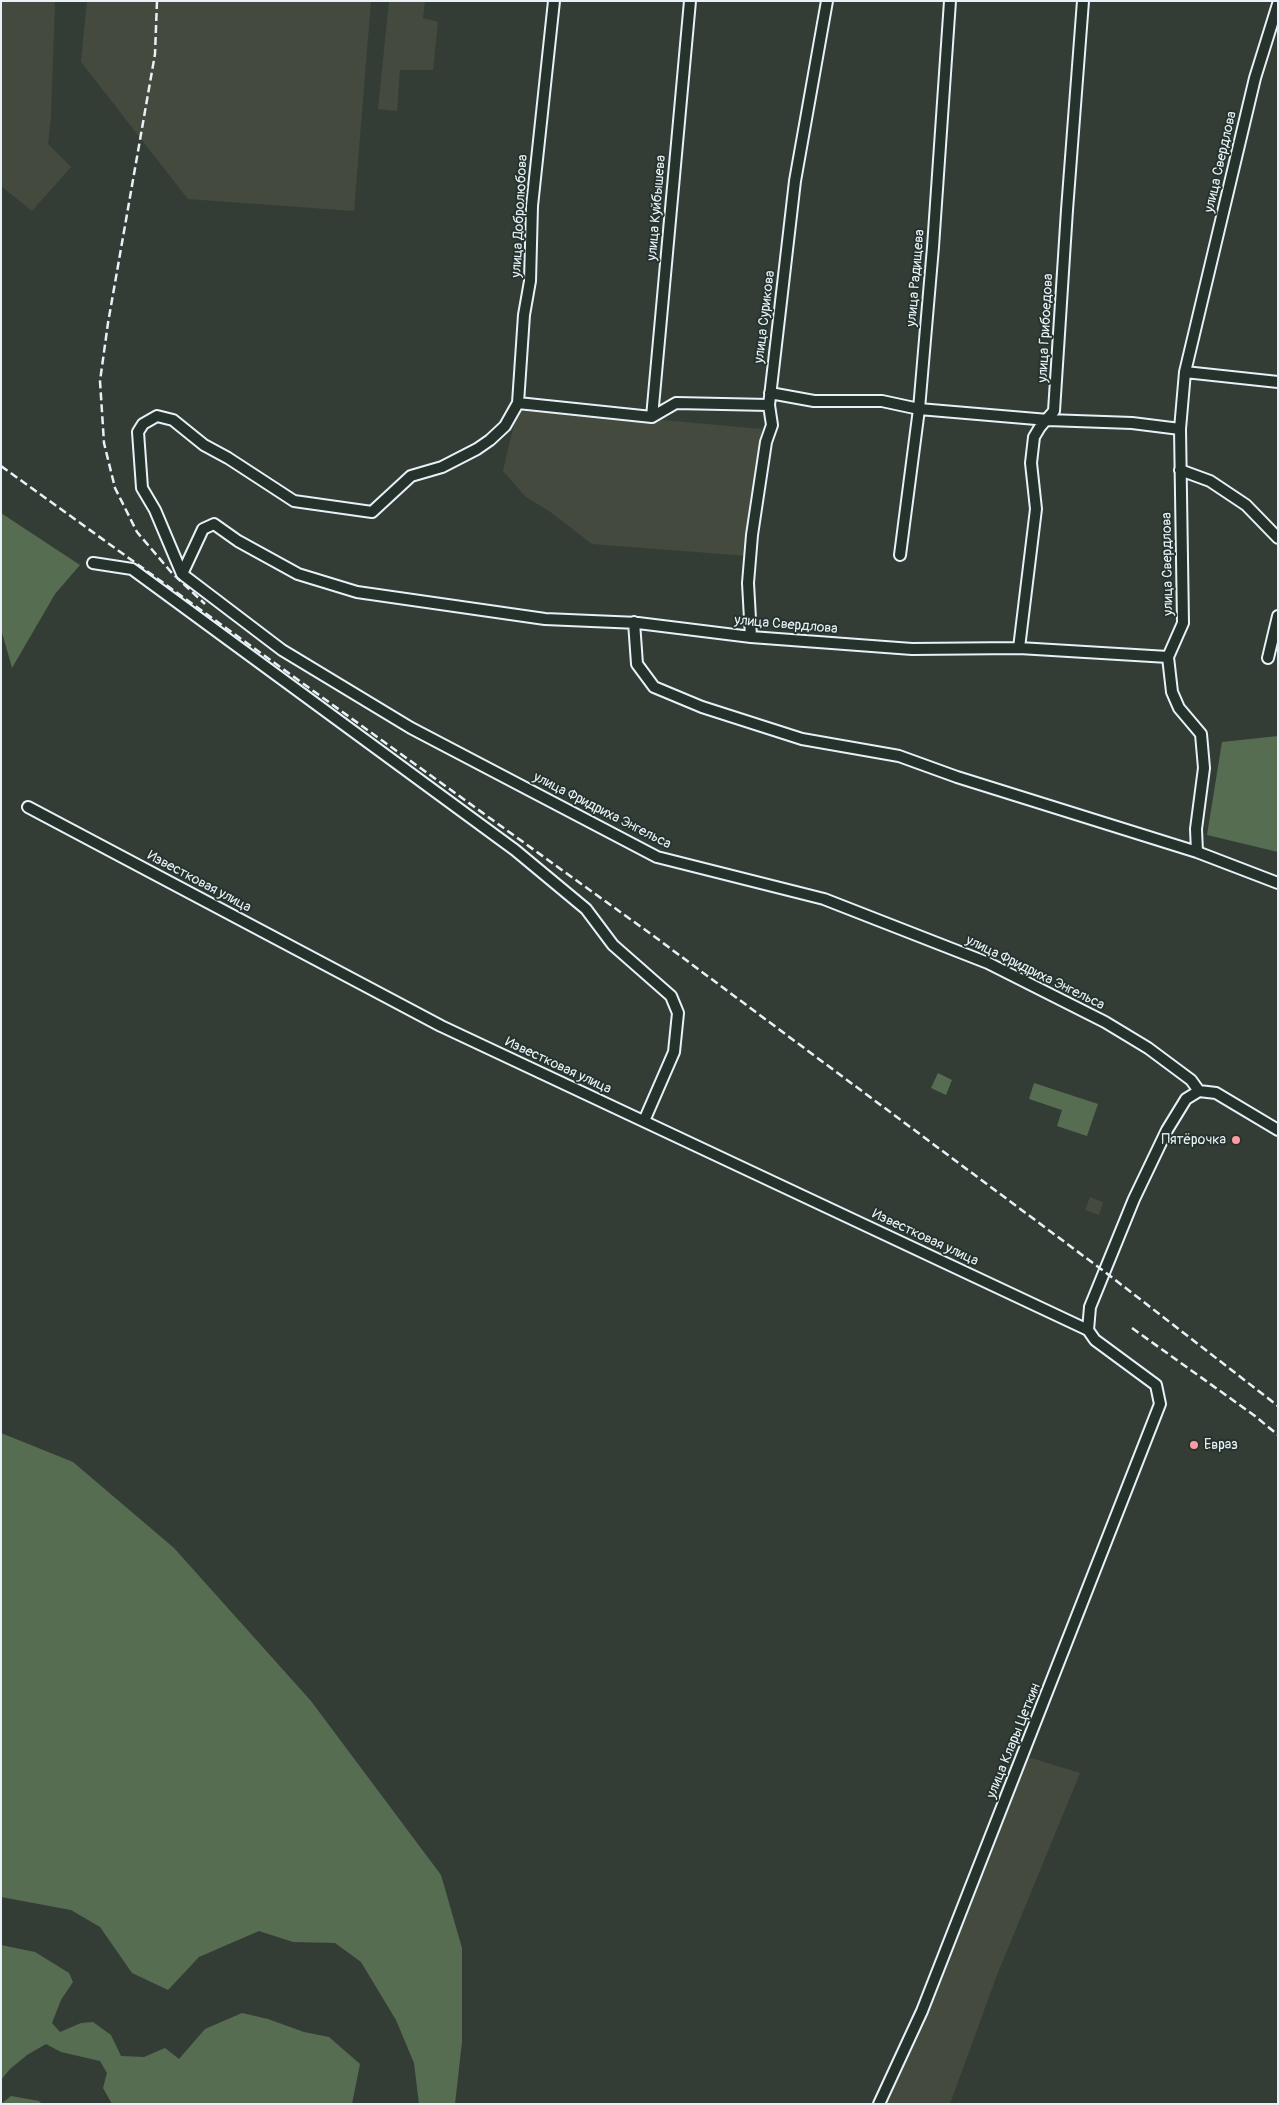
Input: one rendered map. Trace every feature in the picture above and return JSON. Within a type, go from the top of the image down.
[{"type":"street","name":"улица Добролюбова","points":[[518,403],[524,315],[530,281],[532,206],[554,1]]},
{"type":"street","name":"улица Куйбышева","points":[[652,416],[690,1]]},
{"type":"street","name":"улица Сурикова","points":[[751,637],[748,583],[749,557],[766,442],[772,425],[769,405],[770,392],[795,181],[828,1]]},
{"type":"street","name":"улица Радищева","points":[[900,555],[919,409],[933,247],[950,1]]},
{"type":"street","name":"улица Грибоедова","points":[[1019,648],[1036,509],[1031,463],[1034,437],[1054,411],[1066,210],[1074,143],[1084,1]]},
{"type":"street","name":"улица Свердлова","points":[[182,574],[203,528],[214,524],[238,541],[298,574],[358,592],[545,619],[634,622],[751,637],[912,649],[1019,648],[1168,656],[1183,623],[1180,429],[1185,372],[1255,78],[1278,4]]},
{"type":"street","points":[[1185,372],[1278,382]]},
{"type":"street","points":[[770,392],[814,401],[882,402],[919,409],[1180,429]]},
{"type":"street","points":[[182,574],[155,510],[142,488],[138,432],[143,424],[157,416],[173,420],[204,445],[228,458],[294,501],[372,512],[411,476],[442,467],[490,440],[505,426],[518,403],[652,416],[676,403],[769,405]]},
{"type":"street","points":[[1180,470],[1210,481],[1246,505],[1278,538]]},
{"type":"street","points":[[93,563],[132,569],[514,850],[586,909],[613,945],[671,996],[678,1013],[674,1052],[644,1122]]},
{"type":"street","name":"улица Фридриха Энгельса","points":[[182,574],[282,650],[411,728],[657,857],[824,899],[988,963],[1105,1022],[1148,1048],[1191,1080],[1199,1091]]},
{"type":"street","points":[[1268,658],[1278,616]]},
{"type":"street","points":[[634,622],[637,664],[654,687],[702,707],[802,739],[899,756],[956,777],[1197,852],[1278,883]]},
{"type":"street","points":[[1168,656],[1172,692],[1178,708],[1201,734],[1204,768],[1196,828],[1197,852]]},
{"type":"street","name":"Известковая улица","points":[[28,807],[440,1026],[1088,1330]]},
{"type":"street","points":[[1088,1330],[1090,1307],[1134,1199],[1167,1130],[1186,1099],[1199,1091],[1216,1093],[1278,1130]]},
{"type":"street","name":"улица Клары Цеткин","points":[[879,2104],[922,2011],[1160,1404],[1156,1385],[1095,1340],[1088,1330]]},
{"type":"shaded area","points":[[1,1],[55,1],[51,117],[48,144],[71,167],[32,211],[1,186]]},
{"type":"shaded area","points":[[87,1],[371,1],[354,211],[188,199],[81,62]]},
{"type":"shaded area","points":[[389,1],[425,1],[423,18],[438,22],[433,70],[400,70],[397,111],[378,109]]},
{"type":"shaded area","points":[[518,407],[762,429],[748,556],[592,544],[549,511],[526,497],[503,471]]},
{"type":"shaded area","points":[[1090,1197],[1103,1202],[1099,1215],[1085,1210]]},
{"type":"shaded area","points":[[1028,1757],[1080,1773],[997,1975],[950,2104],[884,2104],[905,2064]]},
{"type":"green space","points":[[1,513],[80,565],[55,594],[12,668],[1,629]]},
{"type":"green space","points":[[1278,736],[1278,852],[1207,835],[1222,742]]},
{"type":"green space","points":[[938,1073],[952,1080],[946,1095],[931,1088]]},
{"type":"green space","points":[[1034,1083],[1098,1104],[1087,1136],[1057,1126],[1062,1110],[1029,1099]]},
{"type":"green space","points":[[1,1433],[73,1462],[174,1548],[311,1701],[441,1875],[462,1948],[462,2042],[455,2104],[419,2104],[414,2063],[396,2020],[361,1962],[335,1943],[293,1942],[259,1931],[199,1957],[168,1990],[132,1973],[100,1927],[71,1910],[1,1897]]},
{"type":"green space","points":[[1,1945],[35,1952],[69,1973],[73,1982],[61,2000],[52,2023],[60,2032],[81,2023],[93,2022],[111,2035],[121,2056],[144,2057],[165,2048],[179,2059],[205,2029],[242,2013],[268,2019],[304,2032],[329,2037],[360,2064],[352,2104],[112,2104],[103,2088],[107,2073],[100,2061],[61,2052],[46,2044],[27,2055],[10,2069],[1,2080]]},
{"type":"green space","points":[[11,2096],[39,2101],[42,2104],[1,2104]]},
{"type":"railway","points":[[157,1],[155,54],[108,323],[100,381],[104,443],[115,488],[137,532],[171,572],[205,604]]},
{"type":"railway","points":[[1,466],[655,937],[1105,1272],[1278,1406]]},
{"type":"railway","points":[[1132,1328],[1255,1416],[1278,1435]]},
{"type":"place","name":"Пятёрочка","points":[[1236,1140]]},
{"type":"place","name":"Евраз","points":[[1194,1445]]}]
